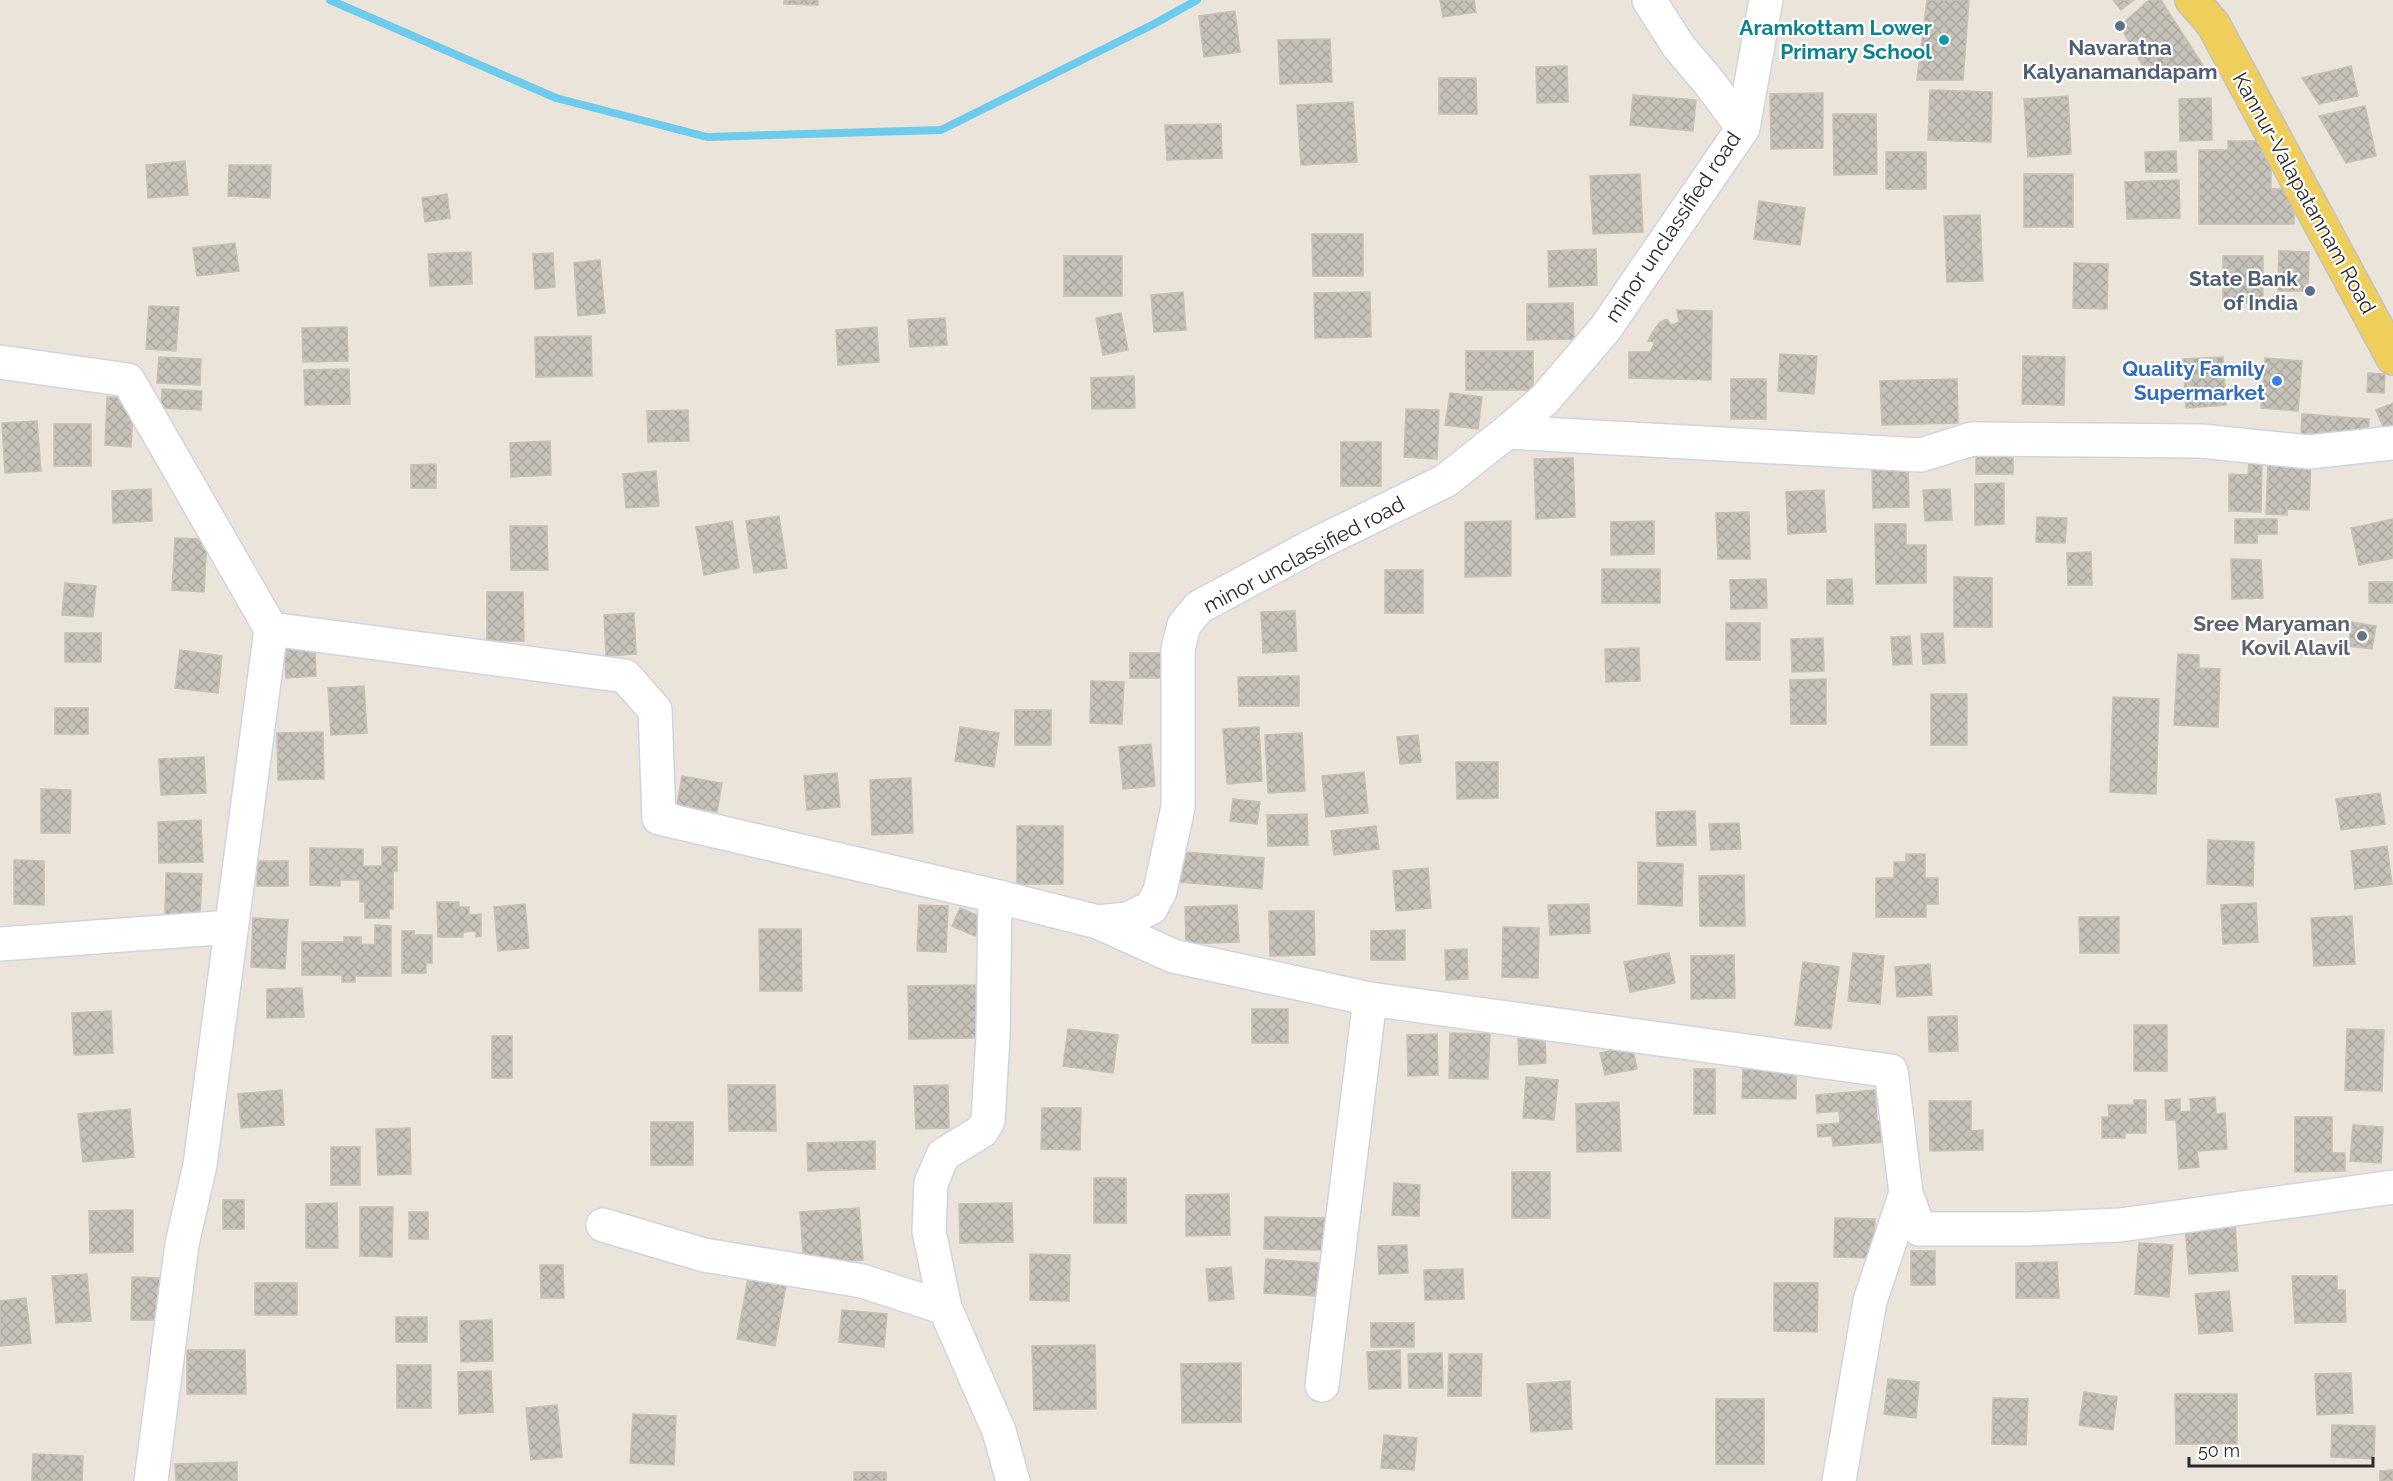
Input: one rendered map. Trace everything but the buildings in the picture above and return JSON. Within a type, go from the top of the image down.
[{"type":"main road","name":"Kannur-Valapatannam Road","points":[[2192,0],[2213,24],[2393,358]]},
{"type":"street","name":"minor unclassified road","points":[[271,629],[625,676],[655,711],[659,818],[1098,922],[1127,919],[1151,908],[1160,891],[1178,807],[1178,649],[1184,625],[1199,607],[1314,545],[1445,481],[1545,399],[1605,329],[1743,128],[1679,46],[1649,0]]},
{"type":"street","points":[[1743,128],[1766,0]]},
{"type":"street","points":[[0,362],[128,380],[271,629],[200,1165],[182,1244],[151,1481]]},
{"type":"street","points":[[1507,432],[1921,455],[1972,439],[2200,441],[2309,452],[2393,443]]},
{"type":"street","points":[[995,896],[993,1036],[988,1121],[982,1131],[943,1155],[931,1183],[929,1231],[945,1308],[999,1431],[1013,1481]]},
{"type":"street","points":[[1098,922],[1173,956],[1370,999],[1891,1071],[1906,1193],[1919,1230],[2027,1230],[2120,1225],[2393,1187]]},
{"type":"street","points":[[0,944],[231,927]]},
{"type":"street","points":[[1322,1385],[1370,999]]},
{"type":"street","points":[[1839,1481],[1870,1301],[1906,1193]]},
{"type":"street","points":[[603,1225],[704,1255],[862,1281],[945,1308]]},
{"type":"waterway","points":[[330,0],[556,98],[707,137],[941,130],[1154,24],[1197,0]]},
{"type":"place","name":"Navaratna Kalyanamandapam","points":[[2120,26]]},
{"type":"place","name":"Aramkottam Lower Primary School","points":[[1944,40]]},
{"type":"place","name":"State Bank of India","points":[[2310,291]]},
{"type":"place","name":"Quality Family Supermarket","points":[[2277,381]]},
{"type":"place","name":"Sree Maryaman Kovil Alavil","points":[[2362,636]]}]
